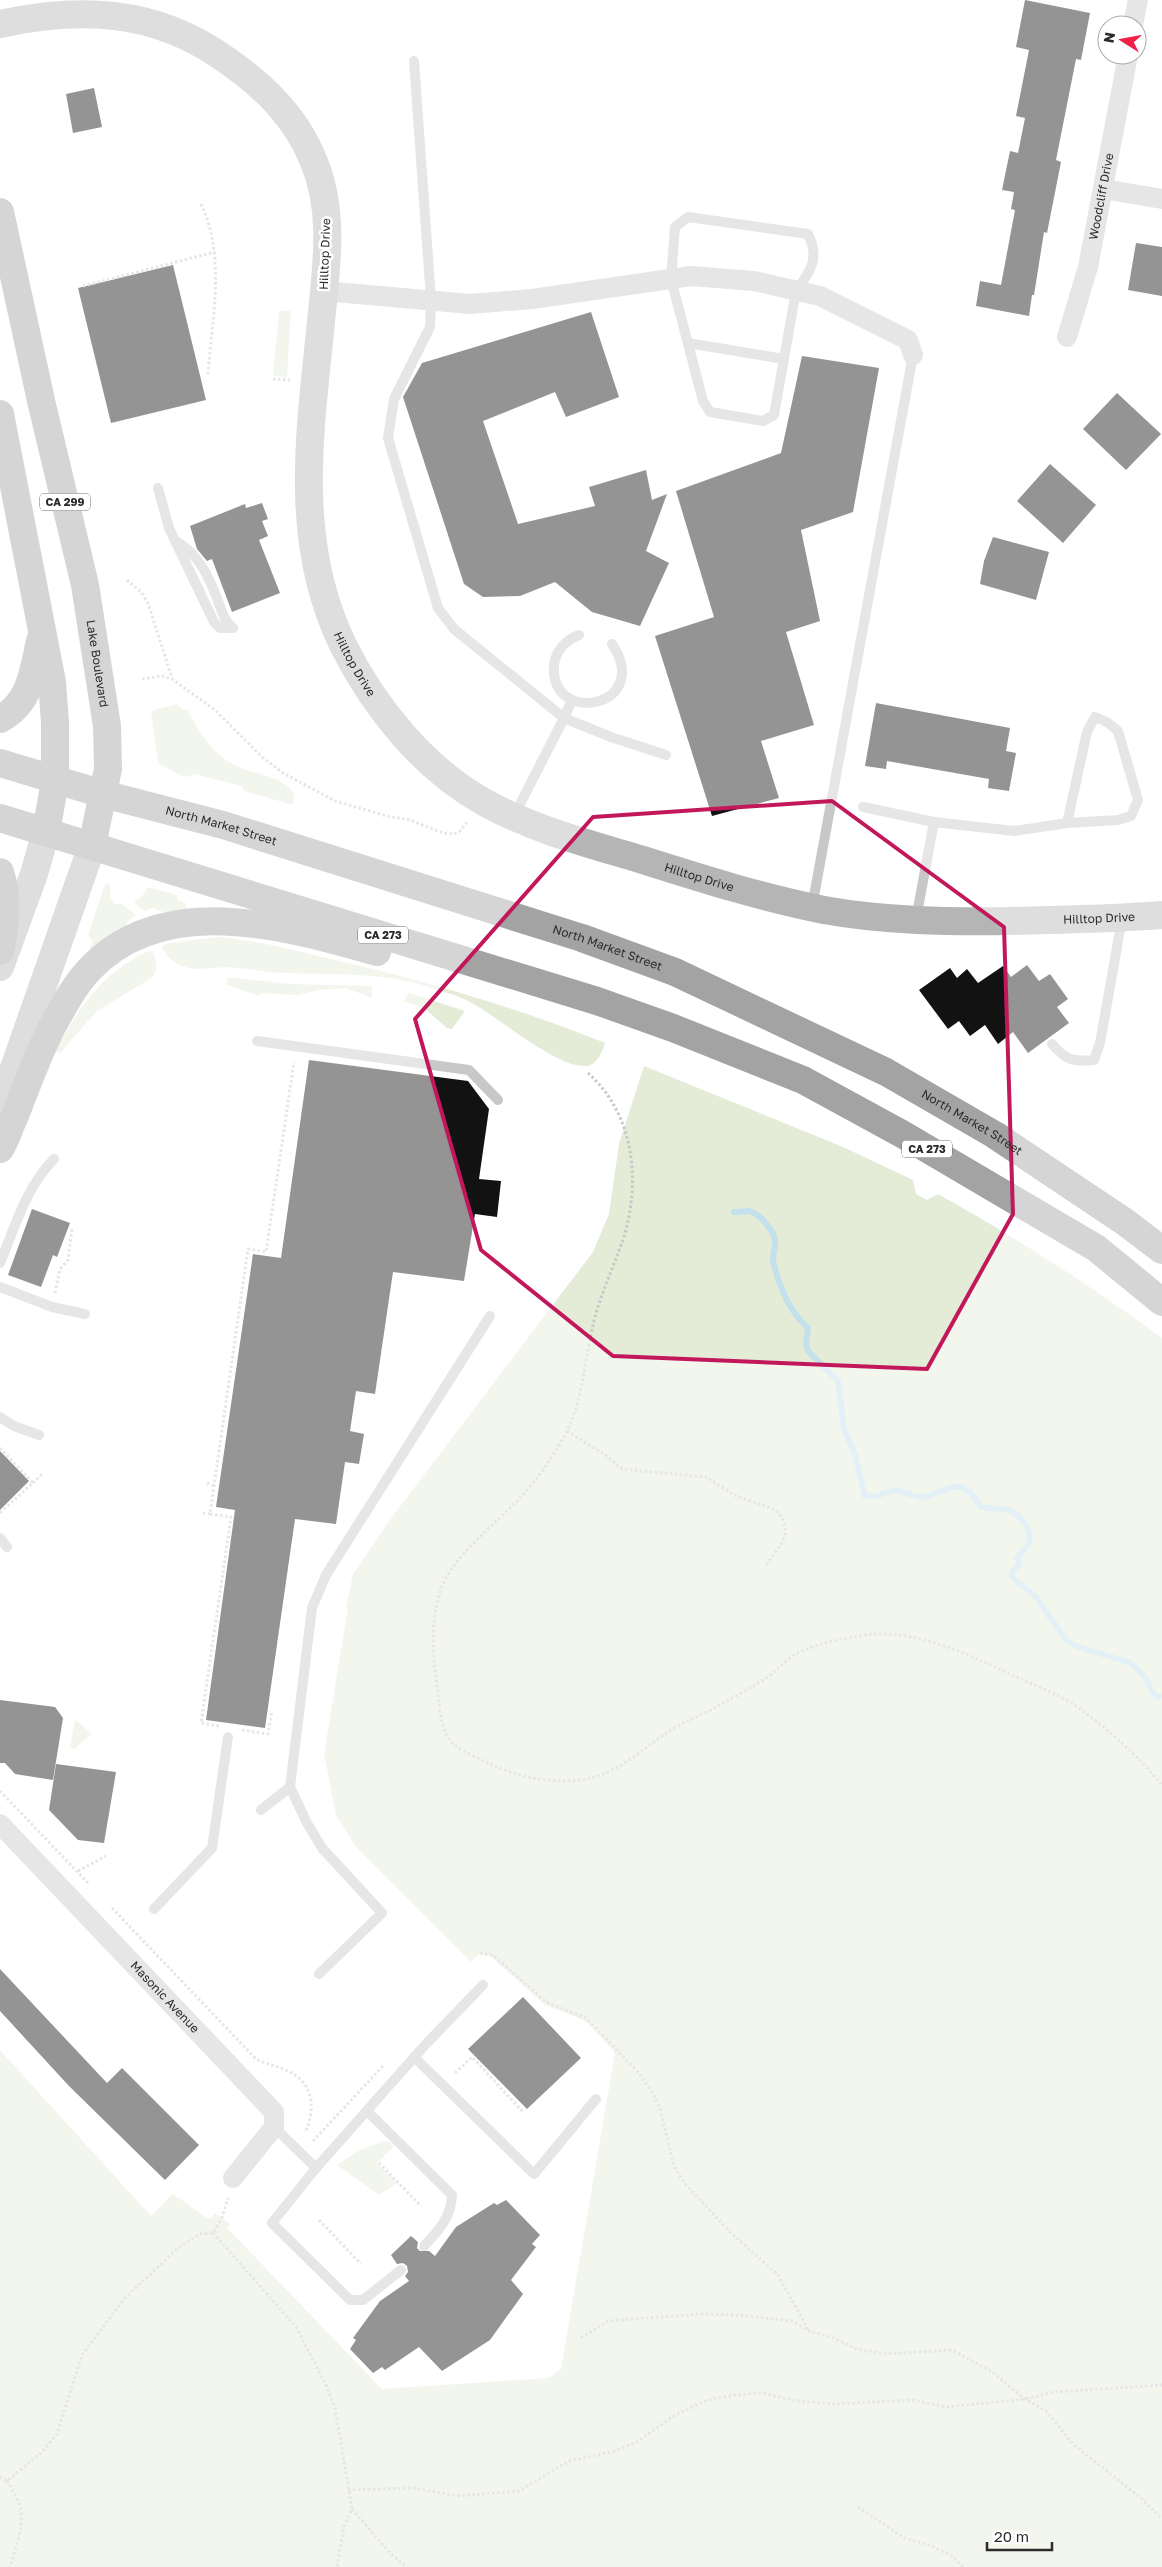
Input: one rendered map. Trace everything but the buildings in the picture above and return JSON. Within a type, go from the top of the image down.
[{"type":"main road","name":"Hilltop Drive","points":[[0,24],[82,14],[134,18],[193,38],[258,82],[291,120],[314,161],[323,190],[328,222],[308,483],[311,537],[329,610],[342,643],[375,699],[402,732],[438,770],[483,801],[558,834],[765,897],[812,907],[887,918],[916,920],[986,921],[1122,918],[1162,915]]},
{"type":"main road","name":"Lake Boulevard","points":[[0,212],[42,405],[85,584],[109,746],[104,794],[92,846],[0,1108]]},
{"type":"main road","points":[[0,414],[52,682],[56,723],[55,781],[46,832],[34,874],[0,967]]},
{"type":"main road","points":[[0,719],[9,715],[24,699],[31,682],[42,632]]},
{"type":"main road","name":"North Market Street","points":[[0,763],[55,781],[223,824],[582,938],[675,972],[886,1072],[1003,1140],[1125,1222],[1162,1250]]},
{"type":"main road","name":"CA 273","points":[[0,818],[597,1001],[673,1028],[803,1080],[902,1134],[1096,1248],[1162,1302]]},
{"type":"main road","points":[[0,872],[5,902],[3,939],[0,951]]},
{"type":"main road","points":[[0,1150],[51,1028],[70,995],[90,970],[117,947],[150,932],[186,922],[232,921],[340,943],[522,994],[613,1025],[673,1028]]},
{"type":"street","points":[[1135,15],[1138,0]]},
{"type":"street","name":"Woodcliff Drive","points":[[1067,337],[1088,267],[1126,65]]},
{"type":"street","points":[[1103,189],[1162,199]]},
{"type":"street","points":[[324,292],[430,299],[470,304],[532,299],[691,276],[754,281],[820,296],[908,340],[912,355]]},
{"type":"street","name":"Masonic Avenue","points":[[0,1824],[171,2006],[257,2092],[274,2112],[274,2127]]},
{"type":"street","points":[[233,2178],[274,2127]]},
{"type":"lane","points":[[414,61],[430,299],[430,327],[394,400],[388,438],[438,608],[454,629],[564,718],[611,737],[666,755]]},
{"type":"lane","points":[[688,217],[808,234],[815,248],[808,274],[796,291],[774,415],[763,421],[710,412],[703,401],[671,280],[675,227],[688,217]]},
{"type":"lane","points":[[688,343],[784,360]]},
{"type":"lane","points":[[812,907],[912,355]]},
{"type":"lane","points":[[158,488],[167,522],[175,540],[214,622],[220,628],[233,628],[226,622],[208,575],[189,549],[175,540]]},
{"type":"lane","points":[[580,635],[564,644],[554,663],[554,674],[557,685],[572,700],[584,704],[596,703],[607,699],[622,680],[623,668],[620,656],[612,644]]},
{"type":"lane","points":[[514,816],[572,700]]},
{"type":"lane","points":[[863,807],[934,822],[1014,831],[1132,816],[1138,800],[1118,731],[1107,722],[1095,717],[1087,732],[1066,823]]},
{"type":"lane","points":[[916,920],[934,822]]},
{"type":"lane","points":[[1052,1044],[1062,1056],[1075,1062],[1094,1060],[1100,1043],[1122,918]]},
{"type":"lane","points":[[257,1041],[469,1070],[498,1100]]},
{"type":"lane","points":[[0,1263],[32,1187],[39,1174],[54,1159]]},
{"type":"lane","points":[[0,1287],[52,1307],[85,1314]]},
{"type":"lane","points":[[319,1974],[382,1914],[322,1848],[307,1824],[290,1788],[312,1608],[326,1575],[490,1316]]},
{"type":"lane","points":[[0,1418],[14,1426],[39,1435]]},
{"type":"lane","points":[[0,1538],[7,1547]]},
{"type":"lane","points":[[154,1909],[212,1848],[228,1737]]},
{"type":"lane","points":[[261,1810],[290,1788]]},
{"type":"lane","points":[[401,2270],[363,2300],[350,2300],[272,2223],[316,2168],[414,2057],[483,1985]]},
{"type":"lane","points":[[414,2057],[534,2174],[596,2099]]},
{"type":"lane","points":[[367,2111],[452,2195],[452,2206],[444,2225],[424,2246]]},
{"type":"lane","points":[[274,2127],[316,2168]]},
{"type":"path","points":[[201,204],[210,225],[215,252],[215,286],[208,374]]},
{"type":"path","points":[[83,286],[215,252]]},
{"type":"path","points":[[273,379],[290,380]]},
{"type":"path","points":[[127,580],[141,592],[148,603],[172,679]]},
{"type":"path","points":[[142,678],[162,676],[172,679],[215,710],[241,738],[283,773],[335,801],[387,816],[410,820],[449,834],[460,832],[468,820]]},
{"type":"path","points":[[210,1514],[248,1249],[266,1252],[294,1062]]},
{"type":"path","points":[[588,1072],[611,1096],[621,1118],[632,1155],[632,1189],[624,1236],[596,1313],[579,1400],[567,1431],[539,1476],[516,1502],[473,1544],[448,1575],[443,1588],[434,1617],[433,1669],[447,1738],[462,1750],[501,1769],[546,1781],[563,1781],[600,1775],[622,1764],[676,1727],[709,1711],[768,1677],[797,1653],[855,1636],[889,1635],[919,1640],[962,1652],[1075,1705],[1107,1731],[1162,1785]]},
{"type":"path","points":[[54,1301],[60,1269],[68,1260],[72,1229]]},
{"type":"path","points":[[567,1431],[604,1454],[617,1466],[629,1471],[706,1477],[734,1494],[776,1510],[783,1519],[786,1532],[782,1543],[766,1565]]},
{"type":"path","points":[[0,1448],[32,1483]]},
{"type":"path","points":[[0,1511],[42,1474]]},
{"type":"path","points":[[207,1484],[214,1486]]},
{"type":"path","points":[[203,1513],[231,1517],[201,1724],[220,1726]]},
{"type":"path","points":[[239,1729],[268,1734],[272,1711]]},
{"type":"path","points":[[0,1791],[78,1871],[92,1888]]},
{"type":"path","points":[[78,1871],[106,1856]]},
{"type":"path","points":[[106,1902],[256,2059],[288,2071],[305,2084],[311,2096],[312,2109],[305,2133]]},
{"type":"path","points":[[480,1953],[493,1955],[543,2000],[586,2018],[637,2071],[651,2090],[660,2108],[674,2167],[682,2179],[730,2232],[778,2275],[809,2331]]},
{"type":"path","points":[[455,2073],[472,2057],[524,2112]]},
{"type":"path","points":[[313,2141],[387,2061]]},
{"type":"path","points":[[379,2163],[421,2206]]},
{"type":"path","points":[[213,2233],[222,2218],[233,2178]]},
{"type":"path","points":[[319,2220],[361,2264]]},
{"type":"path","points":[[7,2481],[42,2452],[57,2434],[82,2355],[124,2299],[177,2249],[200,2234],[213,2233]]},
{"type":"path","points":[[213,2233],[296,2327],[326,2385],[335,2408],[352,2509],[392,2555],[407,2567]]},
{"type":"path","points":[[581,2338],[608,2321],[700,2314],[778,2317],[792,2321],[809,2331],[831,2337],[857,2349],[886,2354],[952,2350],[991,2371],[1025,2399],[1046,2411],[1073,2444],[1142,2499],[1162,2519]]},
{"type":"path","points":[[348,2490],[414,2488],[458,2496],[519,2491],[569,2461],[615,2451],[637,2442],[675,2415],[707,2400],[735,2395],[763,2393],[796,2401],[834,2404],[912,2400],[947,2407],[1025,2399],[1054,2392],[1162,2385]]},
{"type":"path","points":[[0,2476],[7,2481],[20,2504],[21,2513],[19,2531],[10,2567]]},
{"type":"path","points":[[858,2507],[904,2538],[929,2544],[952,2556],[963,2567]]},
{"type":"path","points":[[338,2567],[344,2526],[352,2509]]},
{"type":"highlighted area","points":[[832,801],[1004,927],[1013,1214],[927,1369],[613,1356],[481,1250],[415,1019],[593,817]]},
{"type":"green space","points":[[279,311],[291,311],[287,377],[273,376]]},
{"type":"green space","points":[[177,704],[184,710],[187,709],[208,743],[229,762],[245,770],[268,776],[289,787],[294,793],[293,805],[244,791],[242,786],[194,774],[187,777],[180,775],[158,763],[151,711]]},
{"type":"green space","points":[[110,883],[110,896],[114,904],[122,904],[136,915],[127,922],[127,927],[92,949],[90,948],[93,941],[88,935],[105,884]]},
{"type":"green space","points":[[148,887],[177,895],[178,901],[186,903],[186,909],[164,912],[153,908],[144,911],[134,902],[143,895]]},
{"type":"green space","points":[[217,937],[280,947],[410,979],[509,1008],[605,1043],[600,1055],[592,1064],[584,1066],[572,1064],[543,1050],[472,1003],[419,984],[370,976],[280,973],[227,967],[190,968],[175,962],[162,948],[165,944]]},
{"type":"green space","points":[[149,951],[153,953],[156,962],[156,971],[153,977],[97,1011],[60,1053],[56,1052],[76,1016],[93,993],[113,973]]},
{"type":"green space","points":[[228,977],[289,984],[372,986],[372,998],[346,988],[319,990],[297,995],[259,993],[261,997],[226,984]]},
{"type":"green space","points":[[409,993],[465,1011],[452,1029],[447,1028],[424,1008],[404,1001]]},
{"type":"green space","points":[[644,1066],[843,1147],[913,1180],[916,1194],[927,1200],[938,1194],[967,1210],[1080,1280],[1162,1338],[1162,2567],[0,2567],[0,2050],[151,2216],[172,2194],[207,2218],[210,2219],[215,2213],[230,2224],[227,2228],[382,2389],[549,2378],[561,2369],[615,2053],[590,2025],[583,2020],[545,2005],[490,1956],[478,1955],[471,1962],[356,1847],[336,1815],[324,1754],[348,1608],[346,1608],[353,1574],[392,1517],[593,1252],[609,1214],[619,1144]]},
{"type":"green space","points":[[75,1719],[92,1734],[77,1746],[77,1749],[70,1748]]},
{"type":"green space","points":[[383,2141],[392,2143],[393,2147],[377,2163],[397,2183],[379,2195],[337,2165],[358,2151]]},
{"type":"waterway","points":[[734,1212],[753,1212],[766,1224],[773,1234],[775,1239],[773,1262],[791,1307],[808,1328],[806,1343],[808,1351],[838,1381],[844,1430],[855,1454],[865,1496],[876,1496],[895,1490],[923,1498],[952,1487],[962,1487],[971,1493],[981,1507],[1015,1513],[1026,1526],[1030,1541],[1017,1558],[1020,1564],[1012,1572],[1012,1577],[1036,1597],[1066,1640],[1076,1646],[1131,1663],[1145,1677],[1153,1693],[1158,1697],[1162,1696]]}]
